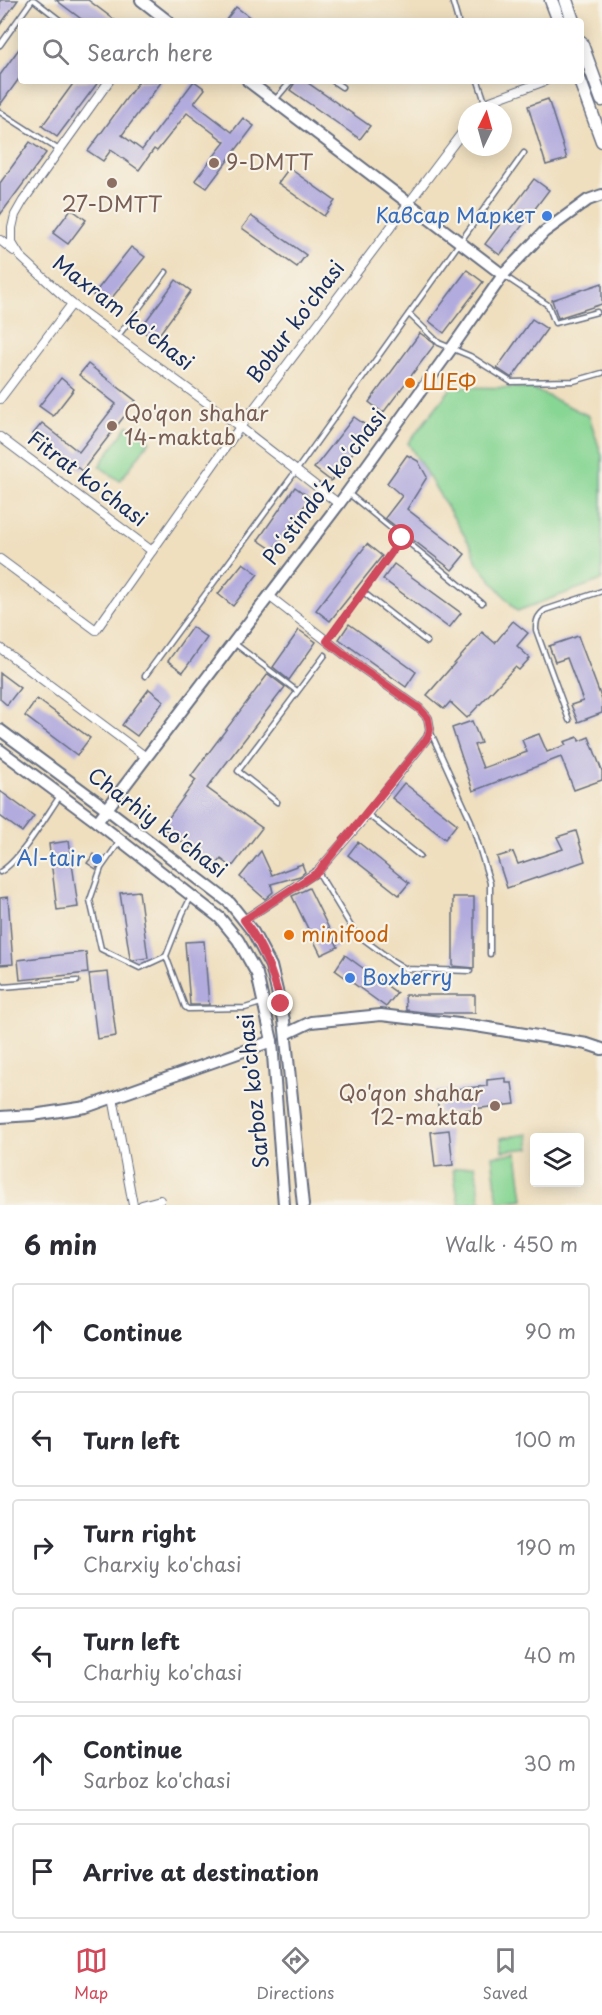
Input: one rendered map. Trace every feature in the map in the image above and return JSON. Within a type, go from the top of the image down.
[{"type":"main road","points":[[141,0],[156,17]]},
{"type":"main road","points":[[551,0],[558,18]]},
{"type":"main road","points":[[566,0],[572,18]]},
{"type":"main road","points":[[584,50],[602,100]]},
{"type":"main road","points":[[252,84],[503,275]]},
{"type":"main road","points":[[581,84],[602,141]]},
{"type":"main road","name":"Poʻstindoʻz koʻchasi","points":[[97,822],[339,504],[503,275],[544,232],[588,200],[602,195]]},
{"type":"main road","name":"Charhiy ko'chasi","points":[[0,730],[107,808],[230,903],[253,932],[271,966]]},
{"type":"main road","name":"Charhiy ko'chasi","points":[[0,750],[220,918],[238,940],[256,974]]},
{"type":"main road","name":"Sarboz ko'chasi","points":[[271,966],[286,1034],[303,1205]]},
{"type":"main road","name":"Sarboz ko'chasi","points":[[256,974],[272,1041],[284,1205]]},
{"type":"main road","points":[[286,1034],[311,1022],[381,1015],[476,1026],[587,1044],[602,1049]]},
{"type":"main road","points":[[0,1117],[33,1115],[86,1107],[272,1041]]},
{"type":"street","name":"Maxram ko'chasi","points":[[108,84],[23,201],[15,215],[12,243],[20,256],[72,304],[240,427],[339,504]]},
{"type":"street","points":[[488,102],[537,84]]},
{"type":"street","name":"Bobur ko'chasi","points":[[0,559],[96,630],[240,427],[458,138]]},
{"type":"street","points":[[0,240],[20,256]]},
{"type":"street","points":[[0,399],[72,304]]},
{"type":"street","name":"Fitrat ko'chasi","points":[[0,437],[153,551]]},
{"type":"street","points":[[244,920],[318,872],[428,737],[430,729],[428,718],[419,708],[362,668],[269,596]]},
{"type":"street","points":[[0,648],[146,758]]},
{"type":"street","points":[[113,1097],[133,1205]]},
{"type":"street","points":[[142,1205],[160,1200]]},
{"type":"lane","points":[[18,18],[33,0],[57,18]]},
{"type":"lane","points":[[452,0],[457,18]]},
{"type":"lane","points":[[0,45],[2,38],[18,18]]},
{"type":"lane","points":[[274,101],[288,84]]},
{"type":"lane","points":[[338,84],[342,87]]},
{"type":"lane","points":[[479,84],[485,102]]},
{"type":"lane","points":[[0,112],[59,150]]},
{"type":"lane","points":[[145,676],[296,471],[524,153]]},
{"type":"lane","points":[[117,337],[166,272]]},
{"type":"lane","points":[[503,275],[548,305],[555,322],[597,312]]},
{"type":"lane","points":[[409,314],[439,343],[470,356],[510,381],[574,381],[602,373]]},
{"type":"lane","points":[[347,492],[482,603]]},
{"type":"lane","points":[[327,641],[402,538]]},
{"type":"lane","points":[[569,720],[536,630],[536,621],[545,610],[602,591]]},
{"type":"lane","points":[[363,592],[427,642]]},
{"type":"lane","points":[[233,643],[297,691]]},
{"type":"lane","points":[[277,802],[238,771],[325,655]]},
{"type":"lane","points":[[430,729],[471,821],[490,883],[490,954]]},
{"type":"lane","points":[[0,873],[17,858],[61,795]]},
{"type":"lane","points":[[366,814],[420,856]]},
{"type":"lane","points":[[121,841],[101,868],[90,900],[101,949],[140,968],[166,957]]},
{"type":"lane","points":[[318,872],[355,933],[393,961],[406,969],[470,971]]},
{"type":"lane","points":[[192,896],[166,957],[185,1007],[188,1009],[245,1008],[264,1002]]},
{"type":"lane","points":[[0,984],[3,987],[77,981]]},
{"type":"green space","points":[[452,387],[531,388],[589,416],[602,456],[602,580],[517,611],[477,563],[472,548],[408,443]]},
{"type":"green space","points":[[128,425],[150,441],[120,481],[99,466]]},
{"type":"green space","points":[[528,1134],[530,1148],[503,1151],[501,1138]]},
{"type":"green space","points":[[517,1153],[523,1199],[498,1203],[492,1156]]},
{"type":"green space","points":[[475,1165],[481,1203],[459,1205],[453,1169]]},
{"type":"building","points":[[0,0],[18,0],[0,25]]},
{"type":"building","points":[[56,0],[88,0],[112,18],[80,18]]},
{"type":"building","points":[[236,7],[251,18],[227,18]]},
{"type":"building","points":[[18,50],[18,80],[0,105],[0,75]]},
{"type":"building","points":[[73,84],[97,84],[57,137],[42,126]]},
{"type":"building","points":[[137,84],[160,84],[122,135],[142,150],[192,84],[198,84],[205,89],[194,103],[232,132],[243,118],[254,126],[207,188],[195,180],[225,142],[187,113],[157,151],[154,149],[139,170],[111,150],[103,161],[88,151]]},
{"type":"building","points":[[294,84],[309,84],[370,126],[360,139],[290,90]]},
{"type":"building","points":[[548,99],[567,159],[546,165],[528,106]]},
{"type":"building","points":[[30,142],[46,153],[0,215],[0,183]]},
{"type":"building","points":[[289,168],[335,201],[324,216],[278,183]]},
{"type":"building","points":[[534,179],[549,190],[500,255],[485,244]]},
{"type":"building","points":[[71,209],[86,220],[68,244],[53,233]]},
{"type":"building","points":[[251,216],[306,255],[297,267],[242,228]]},
{"type":"building","points":[[131,247],[145,257],[106,305],[93,295]]},
{"type":"building","points":[[467,270],[483,282],[444,333],[429,321]]},
{"type":"building","points":[[176,280],[191,291],[155,340],[140,329]]},
{"type":"building","points":[[602,283],[602,304],[558,318],[552,300]]},
{"type":"building","points":[[532,319],[547,329],[512,378],[497,368]]},
{"type":"building","points":[[420,333],[435,344],[383,413],[369,402]]},
{"type":"building","points":[[88,364],[136,401],[82,471],[33,434],[42,423],[79,452],[116,404],[79,375]]},
{"type":"building","points":[[61,378],[74,389],[53,416],[39,406]]},
{"type":"building","points":[[354,417],[371,429],[331,481],[314,468]]},
{"type":"building","points":[[407,455],[418,461],[427,477],[407,509],[465,554],[452,570],[385,518],[402,496],[387,483]]},
{"type":"building","points":[[295,487],[310,498],[273,550],[258,540]]},
{"type":"building","points":[[367,544],[382,556],[330,621],[316,610]]},
{"type":"building","points":[[243,563],[258,574],[233,606],[218,594]]},
{"type":"building","points":[[394,564],[461,613],[449,628],[383,579]]},
{"type":"building","points":[[513,621],[528,633],[517,646],[530,658],[519,670],[515,667],[467,718],[450,702],[444,709],[427,695],[482,632],[495,643]]},
{"type":"building","points":[[349,624],[416,672],[406,687],[339,639]]},
{"type":"building","points":[[192,627],[207,638],[183,672],[168,661]]},
{"type":"building","points":[[299,630],[316,642],[289,680],[273,667]]},
{"type":"building","points":[[578,636],[602,700],[602,713],[578,722],[571,705],[583,701],[567,658],[555,662],[549,646]]},
{"type":"building","points":[[0,673],[20,688],[7,705],[0,699]]},
{"type":"building","points":[[268,674],[285,687],[207,788],[262,828],[232,867],[221,859],[216,866],[162,827],[196,780],[191,776]]},
{"type":"building","points":[[149,689],[164,701],[137,736],[122,725]]},
{"type":"building","points":[[37,699],[90,738],[77,755],[25,716]]},
{"type":"building","points":[[472,721],[481,743],[474,745],[483,768],[527,752],[522,740],[539,734],[547,752],[566,745],[564,742],[578,737],[579,741],[589,737],[602,771],[602,780],[574,790],[561,757],[473,791],[452,728]]},
{"type":"building","points":[[404,783],[457,824],[445,839],[392,798]]},
{"type":"building","points":[[0,791],[34,816],[22,832],[0,816]]},
{"type":"building","points":[[576,831],[585,861],[507,888],[497,857],[513,852],[518,864],[563,849],[557,837]]},
{"type":"building","points":[[69,841],[78,907],[57,910],[49,844]]},
{"type":"building","points":[[358,842],[409,883],[399,895],[348,855]]},
{"type":"building","points":[[261,851],[272,875],[302,864],[305,872],[300,876],[271,884],[273,892],[265,899],[240,877]]},
{"type":"building","points":[[94,854],[102,860],[96,869],[87,863]]},
{"type":"building","points":[[309,888],[338,947],[321,955],[292,896]]},
{"type":"building","points":[[139,891],[148,958],[133,960],[130,958],[120,893]]},
{"type":"building","points":[[8,897],[13,964],[0,965],[0,898]]},
{"type":"building","points":[[453,897],[474,897],[474,968],[453,966]]},
{"type":"building","points":[[204,941],[209,1005],[190,1005],[185,942]]},
{"type":"building","points":[[86,952],[88,973],[20,980],[18,960]]},
{"type":"building","points":[[345,955],[397,993],[386,1007],[335,970]]},
{"type":"building","points":[[108,972],[116,1036],[97,1039],[89,974]]},
{"type":"building","points":[[405,995],[475,995],[475,1013],[431,1013],[406,1010]]},
{"type":"building","points":[[506,1078],[506,1083],[512,1083],[515,1104],[439,1113],[436,1091],[487,1086],[487,1080]]},
{"type":"building","points":[[449,1130],[453,1165],[435,1167],[431,1132]]},
{"type":"place","name":"9-DMTT","points":[[214,163]]},
{"type":"place","name":"27-DMTT","points":[[112,183]]},
{"type":"place","name":"Кавсар Маркет","points":[[547,216]]},
{"type":"place","name":"ШЕФ","points":[[410,383]]},
{"type":"place","name":"Qo'qon shahar 14-maktab","points":[[112,426]]},
{"type":"place","name":"Al-tair","points":[[97,859]]},
{"type":"place","name":"minifood","points":[[289,935]]},
{"type":"place","name":"Boxberry","points":[[350,978]]},
{"type":"place","name":"Qo'qon shahar 12-maktab","points":[[495,1106]]},
{"type":"route","points":[[281,1004],[271,966],[244,920],[318,872],[428,737],[430,729],[428,718],[419,708],[327,641],[402,538]]}]
